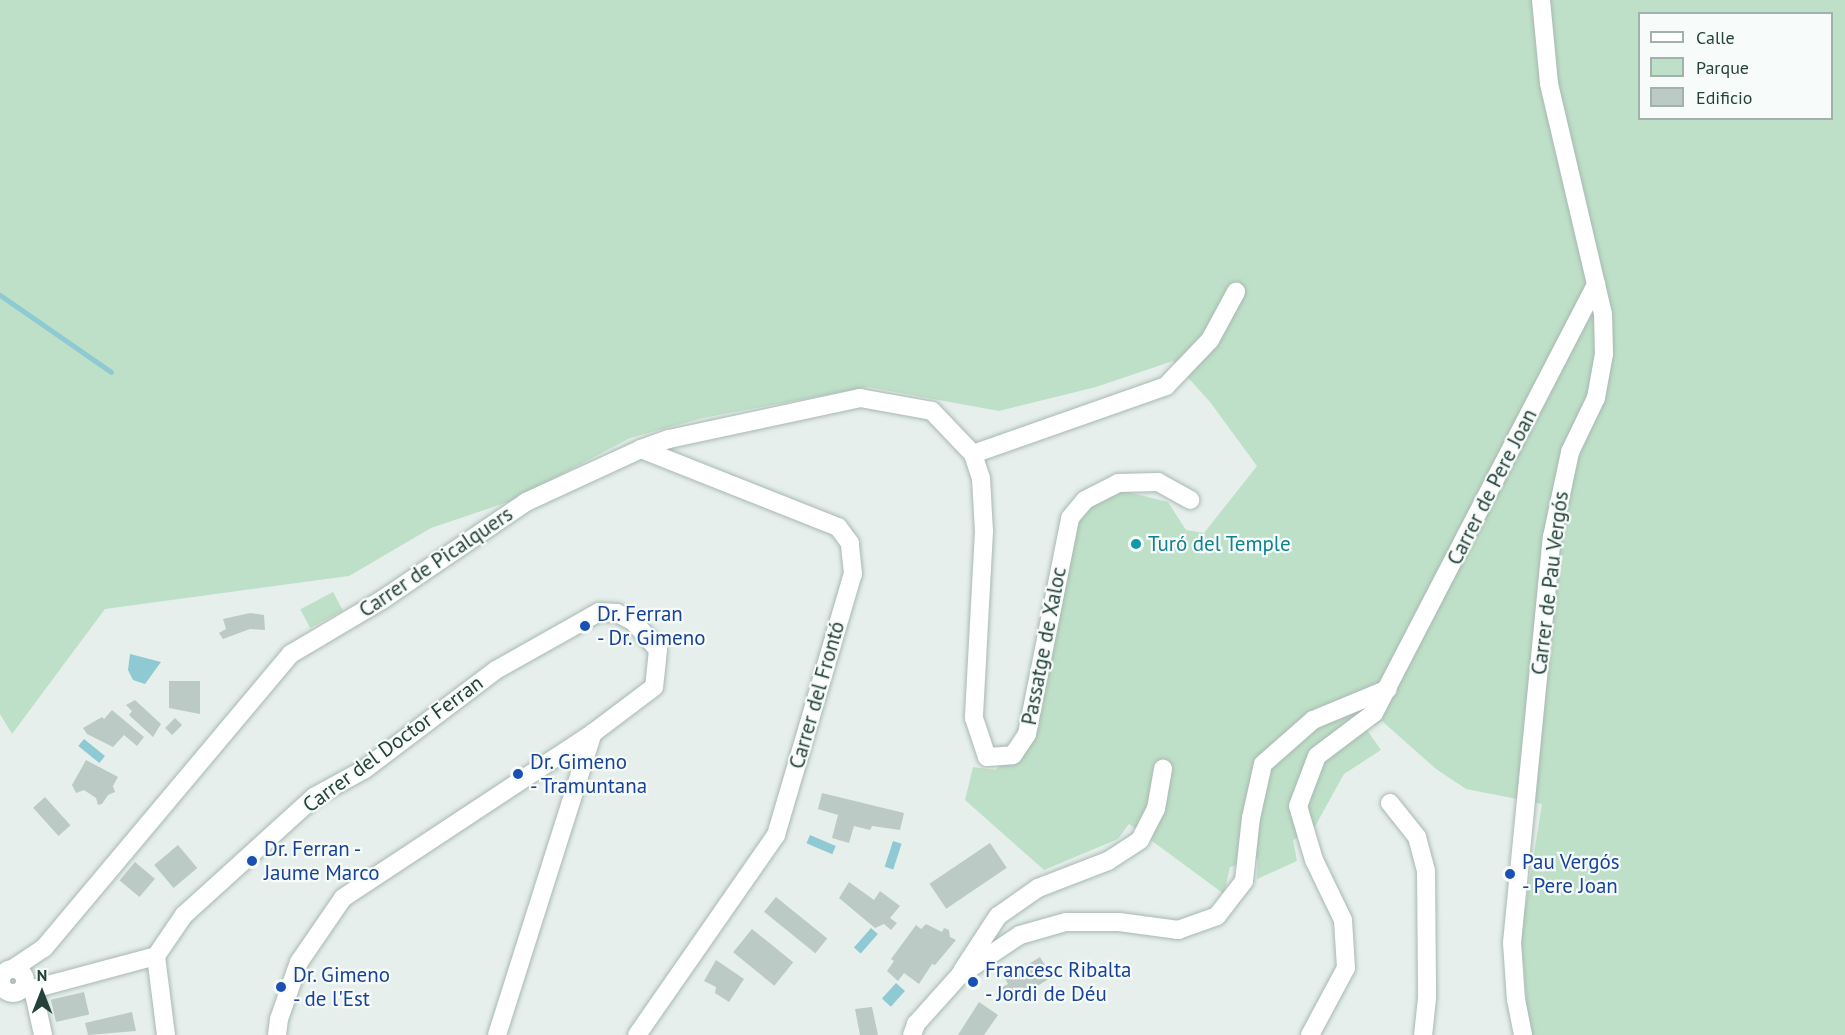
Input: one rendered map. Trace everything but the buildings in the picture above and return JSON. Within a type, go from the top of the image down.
[{"type":"street","name":"Carrer de Pau Vergós","points":[[1523,1035],[1516,1000],[1512,943],[1552,537],[1570,452],[1596,398],[1604,354],[1603,314],[1549,82],[1541,0]]},
{"type":"street","name":"Carrer de Pere Joan","points":[[1310,1035],[1346,968],[1343,920],[1314,860],[1298,806],[1317,756],[1374,713],[1596,284]]},
{"type":"street","points":[[973,454],[1166,386],[1210,340],[1236,292]]},
{"type":"street","name":"Carrer de Picalquers","points":[[4,978],[44,948],[291,654],[382,600],[526,502],[641,449],[669,439],[860,398],[932,411],[973,454]]},
{"type":"street","name":"Carrer del Frontó","points":[[637,1035],[776,835],[853,574],[850,543],[838,527],[641,449]]},
{"type":"street","name":"Passatge de Xaloc","points":[[973,454],[981,478],[984,531],[974,718],[987,757],[1013,755],[1027,734],[1070,518],[1085,500],[1118,483],[1158,482],[1190,500]]},
{"type":"street","name":"Carrer del Doctor Ferran","points":[[156,956],[184,915],[314,797],[364,769],[496,670],[599,612],[626,616],[658,650],[654,687],[593,733]]},
{"type":"street","points":[[960,975],[1020,934],[1066,922],[1119,922],[1178,930],[1218,916],[1244,881],[1251,818],[1263,765],[1313,720],[1388,689]]},
{"type":"street","points":[[277,1035],[299,962],[343,898],[593,733]]},
{"type":"street","points":[[497,1035],[593,733]]},
{"type":"street","points":[[912,1035],[916,1024],[960,975],[998,916],[1038,888],[1108,861],[1140,840],[1156,809],[1163,769]]},
{"type":"street","points":[[1390,803],[1417,837],[1426,870],[1427,998],[1423,1035]]},
{"type":"street","points":[[4,978],[13,993],[156,956],[166,1035]]},
{"type":"street","points":[[28,989],[43,1035]]},
{"type":"green space","points":[[0,0],[1845,0],[1845,1035],[1529,1035],[1521,933],[1542,804],[1466,789],[1436,769],[1382,721],[1367,730],[1381,750],[1344,774],[1313,830],[1293,840],[1297,861],[1257,879],[1258,859],[1230,867],[1224,894],[1129,824],[1118,839],[1044,870],[965,800],[973,767],[995,770],[1022,751],[1072,530],[1085,509],[1120,490],[1168,502],[1186,530],[1204,533],[1257,466],[1210,402],[1173,361],[1096,387],[999,411],[868,387],[703,418],[630,438],[511,501],[431,528],[349,576],[105,609],[12,734],[0,714]]},
{"type":"green space","points":[[333,592],[343,611],[310,628],[300,609]]},
{"type":"water","points":[[130,654],[161,662],[145,684],[133,680],[128,670]]},
{"type":"water","points":[[84,739],[105,756],[99,763],[78,746]]},
{"type":"water","points":[[810,835],[836,846],[832,854],[806,843]]},
{"type":"water","points":[[893,841],[902,844],[893,869],[885,867]]},
{"type":"water","points":[[871,928],[878,934],[861,954],[854,948]]},
{"type":"water","points":[[896,983],[905,991],[891,1007],[882,999]]},
{"type":"waterway","points":[[0,295],[111,372]]},
{"type":"place","name":"Turó del Temple","points":[[1136,544]]},
{"type":"place","name":"Dr. Ferran - Dr. Gimeno","points":[[585,626]]},
{"type":"place","name":"Dr. Gimeno - Tramuntana","points":[[518,774]]},
{"type":"place","name":"Dr. Ferran - Jaume Marco","points":[[252,861]]},
{"type":"place","name":"Pau Vergós - Pere Joan","points":[[1510,874]]},
{"type":"place","name":"Francesc Ribalta - Jordi de Déu","points":[[973,982]]},
{"type":"place","name":"Dr. Gimeno - de l'Est","points":[[281,987]]}]
